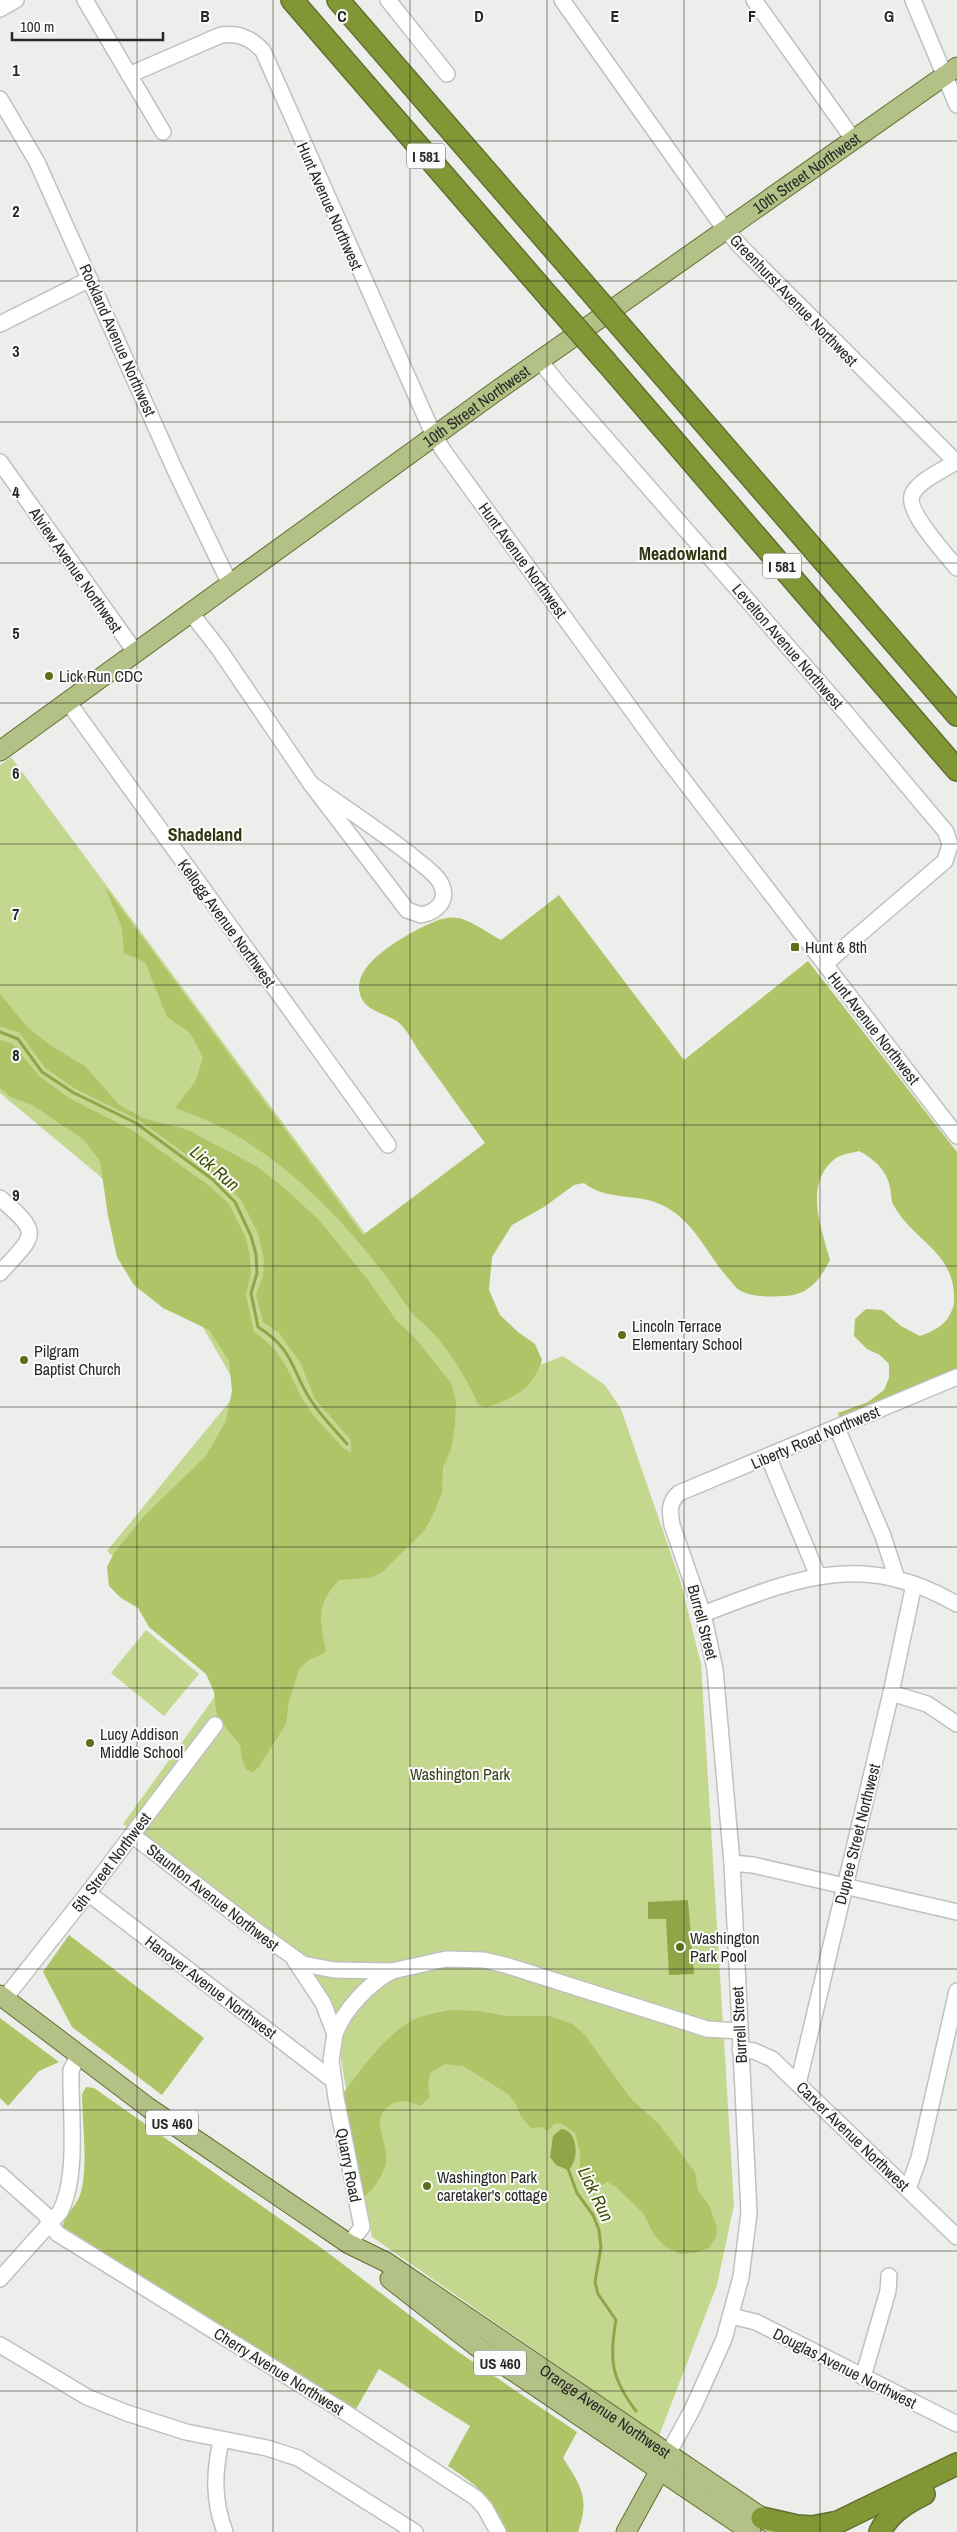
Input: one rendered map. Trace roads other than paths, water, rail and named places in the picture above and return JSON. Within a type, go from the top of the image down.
[{"type":"highway","name":"I 581","points":[[292,0],[957,770]]},
{"type":"highway","name":"I 581","points":[[338,0],[957,715]]},
{"type":"highway","points":[[756,2525],[812,2527],[838,2522],[957,2464]]},
{"type":"highway","points":[[880,2532],[887,2519],[909,2502],[957,2477]]},
{"type":"main road","name":"10th Street Northwest","points":[[0,751],[434,436],[951,71]]},
{"type":"main road","name":"Orange Avenue Northwest","points":[[2,1996],[149,2108],[349,2244],[373,2268],[445,2324],[664,2462],[756,2525],[783,2532]]},
{"type":"main road","points":[[626,2532],[664,2462]]},
{"type":"street","points":[[0,9],[16,0]]},
{"type":"street","points":[[85,0],[163,132]]},
{"type":"street","points":[[388,0],[447,74]]},
{"type":"street","name":"Greenhurst Avenue Northwest","points":[[562,0],[726,229],[766,275],[956,462]]},
{"type":"street","points":[[754,0],[853,139]]},
{"type":"street","points":[[913,0],[951,71],[957,105]]},
{"type":"street","name":"Hunt Avenue Northwest","points":[[129,75],[221,35],[238,35],[247,38],[263,51],[434,436],[665,756],[957,1136]]},
{"type":"street","name":"Rockland Avenue Northwest","points":[[0,99],[37,162],[175,470],[230,584]]},
{"type":"street","points":[[0,324],[90,279]]},
{"type":"street","name":"Levelton Avenue Northwest","points":[[540,361],[916,797],[949,838],[949,853],[945,861],[825,964]]},
{"type":"street","name":"Alview Avenue Northwest","points":[[0,462],[136,653]]},
{"type":"street","points":[[956,462],[924,482],[912,494],[912,508],[957,568]]},
{"type":"street","points":[[191,613],[219,649],[311,784],[407,910],[421,915],[436,909],[443,897],[443,890],[436,877],[395,843],[311,784]]},
{"type":"street","name":"Kellogg Avenue Northwest","points":[[68,702],[388,1145]]},
{"type":"street","points":[[0,1198],[28,1224],[31,1231],[27,1243],[0,1273]]},
{"type":"street","name":"Liberty Road Northwest","points":[[674,1498],[679,1493],[957,1377]]},
{"type":"street","points":[[837,1428],[883,1536],[897,1579]]},
{"type":"street","points":[[768,1456],[818,1576]]},
{"type":"street","name":"Burrell Street","points":[[664,2462],[693,2408],[721,2347],[741,2277],[749,2213],[749,2174],[739,2031],[732,1863],[715,1669],[703,1614],[672,1525],[670,1509],[674,1498]]},
{"type":"street","points":[[703,1614],[776,1586],[818,1576],[856,1574],[897,1579],[914,1584],[957,1604]]},
{"type":"street","name":"Dupree Street Northwest","points":[[798,2084],[892,1693],[914,1584]]},
{"type":"street","points":[[892,1693],[927,1704],[957,1724]]},
{"type":"street","name":"5th Street Northwest","points":[[2,1996],[88,1893],[215,1724]]},
{"type":"street","name":"Staunton Avenue Northwest","points":[[132,1835],[294,1959]]},
{"type":"street","points":[[732,1863],[753,1865],[957,1912]]},
{"type":"street","name":"Hanover Avenue Northwest","points":[[88,1893],[334,2081]]},
{"type":"street","points":[[294,1959],[313,1967],[334,1970],[392,1971],[446,1959],[484,1960],[707,2029],[739,2031]]},
{"type":"street","points":[[294,1959],[323,2003],[335,2034]]},
{"type":"street","points":[[335,2034],[344,2016],[374,1982],[392,1971]]},
{"type":"street","points":[[908,2189],[919,2158],[957,1991]]},
{"type":"street","name":"Quarry Road","points":[[335,2034],[331,2060],[362,2227],[349,2244]]},
{"type":"street","name":"Carver Avenue Northwest","points":[[740,2049],[754,2051],[772,2059],[957,2237]]},
{"type":"street","points":[[0,2279],[60,2212],[68,2191],[71,2170],[71,2070],[79,2055]]},
{"type":"street","name":"Cherry Avenue Northwest","points":[[0,2174],[47,2216],[49,2224],[58,2234],[454,2482],[476,2498],[485,2508],[498,2532]]},
{"type":"street","points":[[864,2377],[888,2291],[888,2276]]},
{"type":"street","name":"Douglas Avenue Northwest","points":[[731,2316],[756,2322],[957,2424]]},
{"type":"street","points":[[0,2345],[87,2397],[151,2422],[221,2440],[267,2448],[298,2458],[415,2532]]},
{"type":"street","points":[[221,2440],[214,2483],[215,2500],[225,2532]]},
{"type":"waterway","name":"Lick Run","points":[[0,1032],[18,1039],[42,1072],[74,1093],[136,1123],[212,1179],[235,1202],[251,1236],[256,1254],[257,1273],[251,1293],[258,1327],[279,1344],[286,1353],[312,1402],[347,1444]]},
{"type":"waterway","name":"Lick Run","points":[[567,2166],[577,2193],[593,2215],[599,2230],[601,2247],[595,2282],[598,2294],[616,2320],[613,2346],[614,2368],[621,2388],[636,2411]]},
{"type":"place","name":"Lick Run CDC","points":[[49,676]]},
{"type":"place","name":"Hunt & 8th","points":[[795,947]]},
{"type":"place","name":"Lincoln Terrace Elementary School","points":[[622,1335]]},
{"type":"place","name":"Pilgram Baptist Church","points":[[24,1360]]},
{"type":"place","name":"Lucy Addison Middle School","points":[[90,1743]]},
{"type":"place","name":"Washington Park Pool","points":[[680,1947]]},
{"type":"place","name":"Washington Park caretaker's cottage","points":[[427,2186]]},
{"type":"district","name":"Meadowland","points":[[683,553]]},
{"type":"district","name":"Shadeland","points":[[205,834]]},
{"type":"park label","name":"Washington Park","points":[[460,1774]]}]
